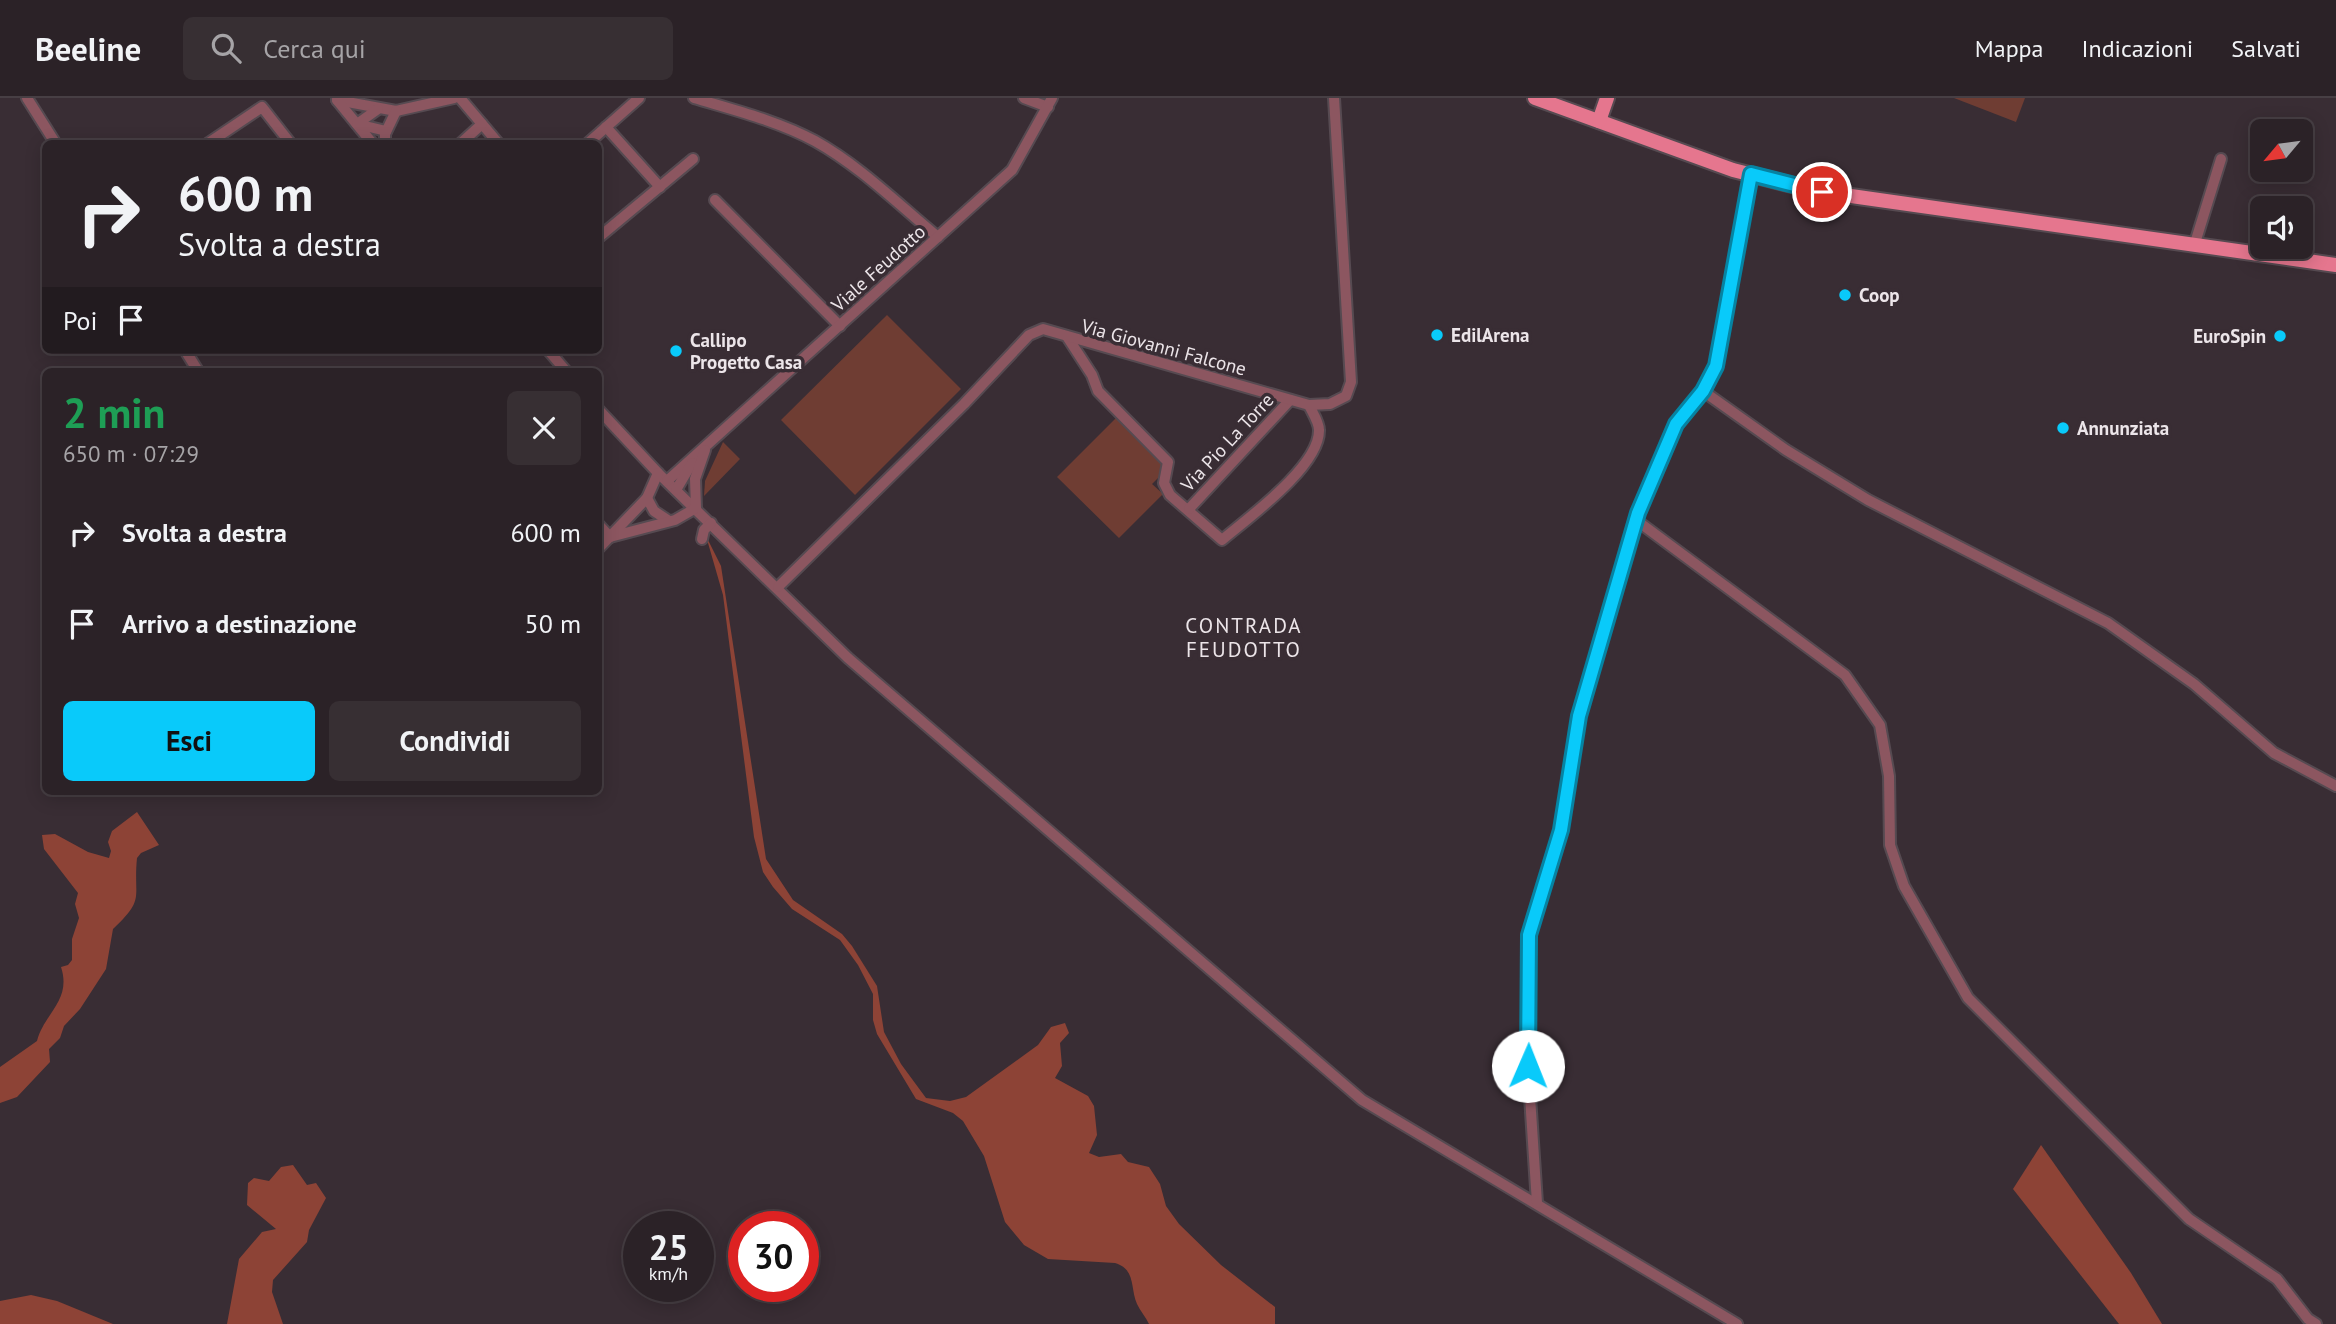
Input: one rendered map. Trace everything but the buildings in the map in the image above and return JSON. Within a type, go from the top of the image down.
[{"type":"main road","points":[[1535,98],[1751,174],[1816,191],[2336,265]]},
{"type":"main road","points":[[1599,121],[1607,98]]},
{"type":"street","points":[[27,98],[53,140]]},
{"type":"street","points":[[336,99],[396,111],[454,98]]},
{"type":"street","points":[[460,98],[496,140]]},
{"type":"street","points":[[591,140],[639,98]]},
{"type":"street","points":[[694,98],[762,119],[814,141],[849,163],[938,237]]},
{"type":"street","points":[[1024,98],[1050,103]]},
{"type":"street","name":"Via Giovanni Falcone","points":[[778,587],[964,404],[1029,335],[1043,329],[1309,405],[1330,404],[1346,396],[1351,382],[1334,98]]},
{"type":"street","points":[[336,99],[368,140]]},
{"type":"street","name":"Viale Feudotto","points":[[663,477],[702,451],[1012,170],[1050,103]]},
{"type":"street","points":[[213,140],[262,107],[289,140]]},
{"type":"street","points":[[356,124],[378,109]]},
{"type":"street","points":[[385,140],[386,131],[396,111]]},
{"type":"street","points":[[356,124],[386,131]]},
{"type":"street","points":[[464,140],[482,124]]},
{"type":"street","points":[[606,127],[660,187]]},
{"type":"street","points":[[602,235],[693,159]]},
{"type":"street","points":[[2195,243],[2221,159]]},
{"type":"street","points":[[1537,1203],[1528,1066],[1529,935],[1561,830],[1579,716],[1636,520],[1676,424],[1703,391],[1716,366],[1751,174]]},
{"type":"street","points":[[715,200],[840,326]]},
{"type":"street","points":[[1068,338],[1092,375],[1098,391],[1168,462],[1164,483],[1170,495],[1222,540],[1270,499],[1313,455],[1319,428],[1309,405]]},
{"type":"street","points":[[551,354],[563,368]]},
{"type":"street","points":[[1703,391],[1786,450],[1868,500],[2108,623],[2194,684],[2274,753],[2336,786]]},
{"type":"street","name":"Via Pio La Torre","points":[[1189,509],[1290,400]]},
{"type":"street","points":[[602,414],[848,658],[1362,1100],[1737,1324]]},
{"type":"street","points":[[676,490],[702,451]]},
{"type":"street","points":[[696,508],[695,479],[702,451]]},
{"type":"street","points":[[602,545],[647,498],[663,477]]},
{"type":"street","points":[[647,498],[654,511],[669,521]]},
{"type":"street","points":[[610,537],[669,521],[696,508]]},
{"type":"street","points":[[1636,520],[1845,675],[1881,725],[1889,776],[1890,845],[1904,886],[1968,999],[2189,1219],[2277,1279],[2308,1318],[2316,1324]]},
{"type":"street","points":[[702,539],[704,530],[711,523]]},
{"type":"street","points":[[602,528],[610,537]]},
{"type":"shaded area","points":[[1954,98],[2025,98],[2016,122]]},
{"type":"shaded area","points":[[887,315],[961,389],[855,495],[781,420]]},
{"type":"shaded area","points":[[1117,417],[1164,465],[1162,474],[1152,484],[1163,494],[1119,538],[1057,477]]},
{"type":"shaded area","points":[[723,442],[740,459],[704,496],[705,481]]},
{"type":"shaded area","points":[[706,536],[721,566],[766,859],[793,900],[842,934],[852,946],[877,986],[884,1032],[901,1064],[926,1098],[950,1101],[966,1097],[1038,1045],[1051,1027],[1065,1023],[1069,1033],[1060,1043],[1062,1066],[1055,1078],[1088,1096],[1094,1106],[1097,1135],[1089,1153],[1099,1157],[1121,1154],[1128,1162],[1149,1167],[1160,1184],[1166,1206],[1179,1224],[1221,1265],[1275,1307],[1275,1324],[1149,1324],[1137,1304],[1129,1274],[1122,1266],[1115,1263],[1048,1259],[1024,1245],[1005,1222],[984,1156],[963,1121],[953,1113],[916,1099],[877,1034],[873,1020],[873,994],[858,965],[840,940],[792,909],[763,872],[754,837],[723,595]]},
{"type":"shaded area","points":[[137,812],[159,845],[141,853],[137,858],[136,897],[130,911],[113,929],[106,969],[80,1009],[64,1026],[60,1038],[49,1049],[50,1062],[17,1097],[0,1103],[0,1067],[37,1041],[40,1031],[56,1006],[63,989],[61,967],[72,960],[72,939],[79,918],[75,904],[78,893],[44,849],[42,835],[55,834],[88,852],[109,858],[111,851],[108,842],[112,831]]},
{"type":"shaded area","points":[[2041,1145],[2131,1273],[2162,1324],[2119,1324],[2013,1189]]},
{"type":"shaded area","points":[[293,1165],[307,1185],[316,1183],[326,1198],[309,1230],[307,1242],[273,1280],[272,1292],[283,1324],[227,1324],[239,1259],[262,1232],[276,1229],[247,1205],[248,1183],[254,1178],[269,1181],[281,1167]]},
{"type":"shaded area","points":[[31,1295],[57,1301],[113,1324],[0,1324],[0,1301]]},
{"type":"place","name":"Coop","points":[[1845,295]]},
{"type":"place","name":"EdilArena","points":[[1437,335]]},
{"type":"place","name":"EuroSpin","points":[[2280,336]]},
{"type":"place","name":"Callipo Progetto Casa","points":[[676,351]]},
{"type":"place","name":"Annunziata","points":[[2063,428]]},
{"type":"district","name":"CONTRADA FEUDOTTO","points":[[1244,638]]},
{"type":"route","points":[[1528,1066],[1529,935],[1561,830],[1579,716],[1638,513],[1676,424],[1703,391],[1716,366],[1751,174],[1822,192]]}]
